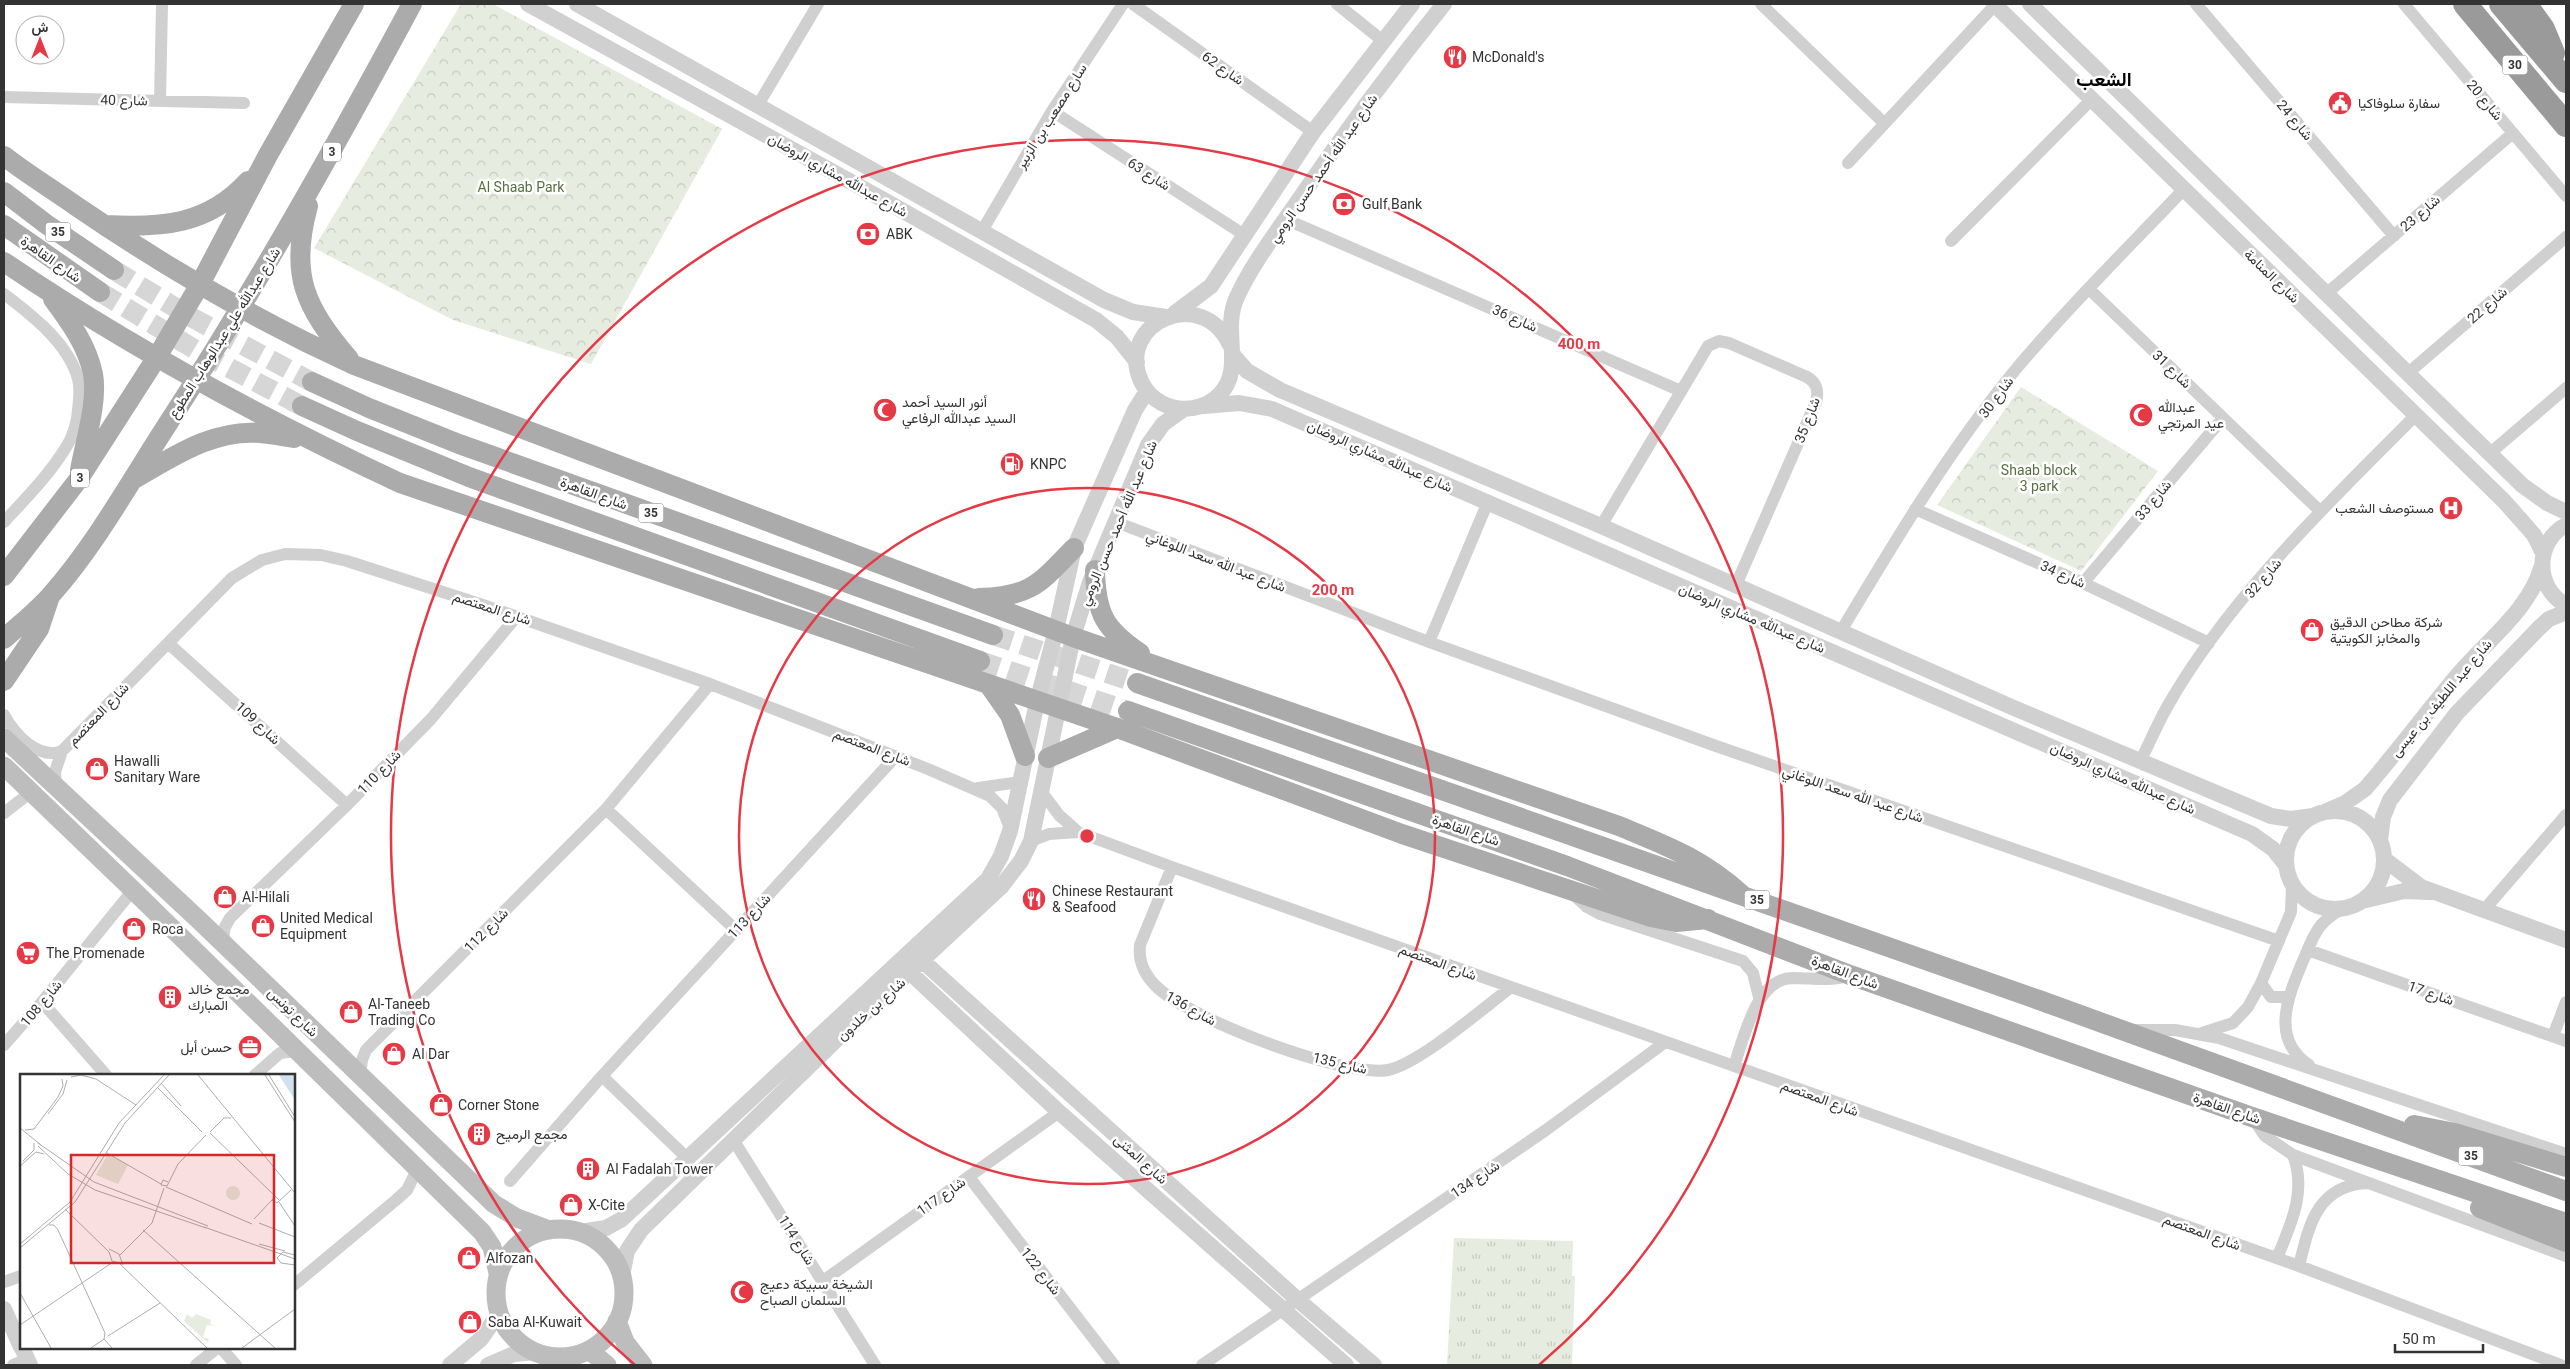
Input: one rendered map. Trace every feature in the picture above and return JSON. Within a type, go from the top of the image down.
[{"type":"highway","name":"30","points":[[2465,4],[2566,126]]},
{"type":"highway","name":"30","points":[[2501,4],[2562,76]]},
{"type":"highway","points":[[2525,4],[2548,39],[2562,76]]},
{"type":"main road","name":"3","points":[[4,576],[78,480],[157,357],[199,286],[268,155],[354,4]]},
{"type":"main road","name":"شارع عبدالله علي عبدالوهاب المطوع","points":[[4,639],[50,596],[92,541],[197,379],[241,309],[318,178],[412,4]]},
{"type":"main road","points":[[104,225],[146,227],[167,225],[207,212],[242,188],[268,155]]},
{"type":"main road","points":[[4,156],[104,225],[199,286],[354,365],[1065,633],[1652,839],[1692,857],[1712,870],[1741,894]]},
{"type":"main road","points":[[318,178],[302,235],[300,259],[303,286],[313,311],[327,333],[354,365]]},
{"type":"main road","name":"شارع القاهرة","points":[[4,192],[46,224],[114,270]]},
{"type":"main road","name":"شارع القاهرة","points":[[4,225],[100,292]]},
{"type":"main road","points":[[4,262],[49,293],[157,357],[307,440],[400,483],[476,511],[1117,728],[1402,834],[1664,920],[1689,922],[1708,919]]},
{"type":"main road","points":[[49,293],[77,331],[93,375],[92,406],[78,480]]},
{"type":"main road","name":"شارع القاهرة","points":[[312,382],[369,408],[459,444],[993,635]]},
{"type":"main road","name":"شارع القاهرة","points":[[302,406],[469,477],[980,661]]},
{"type":"main road","points":[[130,481],[198,443],[222,437],[258,432],[307,440]]},
{"type":"main road","points":[[974,598],[998,597],[1028,591],[1050,574],[1074,548]]},
{"type":"main road","points":[[1095,570],[1096,596],[1107,626],[1124,642],[1156,664]]},
{"type":"main road","points":[[4,681],[39,629],[50,596]]},
{"type":"main road","name":"35","points":[[1137,683],[2125,1030],[2566,1191]]},
{"type":"main road","points":[[989,685],[1010,715],[1025,756]]},
{"type":"main road","name":"شارع القاهرة","points":[[1128,711],[1567,866],[1850,975],[2566,1224]]},
{"type":"main road","points":[[1048,758],[1117,728]]},
{"type":"main road","name":"شارع تونس","points":[[4,738],[201,922],[336,1054],[481,1191],[506,1212],[549,1230]]},
{"type":"main road","name":"شارع تونس","points":[[4,766],[128,885],[488,1239],[496,1256],[498,1273]]},
{"type":"main road","points":[[128,885],[127,870],[134,869],[165,889]]},
{"type":"main road","points":[[2376,1121],[2416,1125],[2455,1133],[2566,1167]]},
{"type":"main road","points":[[2408,1170],[2454,1197],[2566,1242]]},
{"type":"main road","points":[[449,1200],[463,1209],[472,1209],[478,1207],[481,1200],[481,1191]]},
{"type":"main road","points":[[549,1230],[579,1232],[596,1240],[610,1253],[622,1276],[624,1299],[617,1321],[605,1338],[588,1350],[562,1357],[536,1352],[516,1339],[507,1330],[499,1313],[495,1297],[498,1273],[503,1262],[518,1244],[527,1237],[549,1230]]},
{"type":"main road","points":[[617,1321],[625,1342],[643,1365]]},
{"type":"main road","points":[[588,1350],[607,1365]]},
{"type":"street","points":[[160,100],[162,4]]},
{"type":"street","name":"شارع عبدالله مشاري الروضان","points":[[577,4],[1104,300],[1133,312],[1169,316]]},
{"type":"street","points":[[758,105],[818,4]]},
{"type":"street","name":"سارع مصعب بن الزبير","points":[[982,231],[1052,111],[1123,4]]},
{"type":"street","name":"شارع 62","points":[[1133,4],[1314,132]]},
{"type":"street","points":[[1337,4],[1383,41]]},
{"type":"street","name":"شارع عبد الله أحمد حسن الرومي","points":[[1169,316],[1200,296],[1220,274],[1314,132],[1412,4]]},
{"type":"street","name":"شارع عبد الله أحمد حسن الرومي","points":[[1232,350],[1232,312],[1244,285],[1337,144],[1444,4]]},
{"type":"street","points":[[1761,4],[1884,123]]},
{"type":"street","points":[[1848,163],[1994,4]]},
{"type":"street","name":"شارع المنامة","points":[[1994,4],[2504,501],[2534,535],[2542,559],[2544,580],[2552,594],[2566,605]]},
{"type":"street","name":"شارع المنامة","points":[[2030,4],[2489,454],[2522,485],[2547,503],[2566,512]]},
{"type":"street","name":"شارع 24","points":[[2196,4],[2394,236]]},
{"type":"street","name":"شارع 20","points":[[2404,4],[2566,196]]},
{"type":"street","name":"شارع عبدالله مشاري الروضان","points":[[532,5],[1089,316],[1117,337],[1137,362]]},
{"type":"street","points":[[2026,36],[2037,37],[2045,31],[2047,21]]},
{"type":"street","points":[[2058,66],[2058,56],[2066,49],[2076,49]]},
{"type":"street","name":"شارع 40","points":[[4,97],[244,102]]},
{"type":"street","points":[[1952,241],[2091,100]]},
{"type":"street","name":"شارع 63","points":[[1052,111],[1246,236]]},
{"type":"street","name":"شارع 23","points":[[2326,294],[2513,133]]},
{"type":"street","points":[[882,199],[891,199],[896,196],[898,188],[893,180]]},
{"type":"street","name":"شارع 30","points":[[1841,630],[1915,509],[2016,370],[2089,289],[2184,189]]},
{"type":"street","name":"شارع 36","points":[[1286,219],[1682,391]]},
{"type":"street","points":[[2237,241],[2244,241],[2251,236],[2253,223]]},
{"type":"street","name":"شارع 22","points":[[2407,374],[2566,237]]},
{"type":"street","points":[[2262,265],[2260,259],[2264,250],[2274,247],[2281,250]]},
{"type":"street","points":[[1220,274],[1220,284],[1226,291],[1235,291],[1244,285]]},
{"type":"street","name":"شارع 31","points":[[2089,289],[2320,511]]},
{"type":"street","points":[[4,294],[36,321],[59,344],[73,365],[79,381],[80,397],[77,424],[67,448],[44,479],[4,522]]},
{"type":"street","points":[[1089,316],[1099,317],[1103,314],[1105,310],[1104,300]]},
{"type":"street","points":[[1192,314],[1202,316],[1219,328],[1232,350],[1233,366],[1227,386],[1204,406],[1184,409],[1163,404],[1147,391],[1142,382],[1137,362],[1140,344],[1144,335],[1169,316],[1192,314]]},
{"type":"street","name":"شارع 35","points":[[1682,391],[1708,346],[1722,341],[1807,377],[1814,381],[1817,388],[1816,402],[1736,585]]},
{"type":"street","name":"شارع عبدالله مشاري الروضان","points":[[1232,350],[1247,371],[1280,390],[1601,526],[2140,762],[2254,810],[2282,818],[2317,814]]},
{"type":"street","points":[[2489,454],[2566,388]]},
{"type":"street","points":[[1272,409],[1269,403],[1270,397],[1274,391],[1280,390]]},
{"type":"street","name":"شارع عبد الله أحمد حسن الرومي","points":[[1058,708],[1074,548],[1135,410],[1147,391]]},
{"type":"street","points":[[1601,526],[1682,391]]},
{"type":"street","name":"شارع عبدالله مشاري الروضان","points":[[1204,406],[1239,403],[1272,409],[1487,504],[2242,830],[2264,842],[2286,865]]},
{"type":"street","name":"شارع عبد الله أحمد حسن الرومي","points":[[1037,702],[1065,633],[1095,570],[1148,445],[1163,424],[1184,409]]},
{"type":"street","name":"شارع 32","points":[[2140,762],[2166,708],[2210,642],[2251,590],[2320,511],[2415,416]]},
{"type":"street","name":"شارع 33","points":[[2083,583],[2223,418]]},
{"type":"street","points":[[1125,435],[1139,435],[1148,445]]},
{"type":"street","points":[[1391,461],[1400,459],[1406,451],[1404,442]]},
{"type":"street","points":[[1421,474],[1420,466],[1425,458],[1434,455]]},
{"type":"street","points":[[2504,501],[2518,498],[2522,485]]},
{"type":"street","points":[[1429,642],[1487,504]]},
{"type":"street","name":"شارع 34","points":[[1915,509],[2083,583],[2210,642]]},
{"type":"street","name":"شارع عبد الله سعد اللوغاني","points":[[1116,522],[1429,642],[1866,800],[2279,941]]},
{"type":"street","name":"شارع عبد اللطيف بن عيسى","points":[[2317,814],[2352,799],[2365,789],[2380,772],[2459,673],[2512,616],[2531,591],[2549,540],[2566,524]]},
{"type":"street","name":"شارع المعتصم","points":[[56,787],[55,772],[62,751],[232,578],[262,560],[285,554],[314,554],[347,561],[517,616],[710,684],[896,756],[990,796],[1002,808],[1010,831]]},
{"type":"street","name":"شارع عبد اللطيف بن عيسى","points":[[2380,840],[2386,808],[2399,788],[2471,696],[2549,619],[2566,612]]},
{"type":"street","name":"شارع 110","points":[[222,943],[225,927],[230,918],[431,719],[517,616]]},
{"type":"street","points":[[2512,616],[2527,619],[2534,633]]},
{"type":"street","name":"شارع 109","points":[[168,643],[347,804]]},
{"type":"street","name":"شارع 112","points":[[366,1050],[606,809],[710,684]]},
{"type":"street","points":[[1959,707],[1972,711],[1980,707],[1982,699],[1975,690]]},
{"type":"street","name":"شارع بن خلدون","points":[[622,1276],[627,1251],[641,1230],[834,1043],[907,962],[988,879],[1001,856],[1010,831],[1037,702]]},
{"type":"street","points":[[2006,727],[2000,720],[2000,710],[2003,707],[2014,708]]},
{"type":"street","name":"شارع بن خلدون","points":[[579,1232],[600,1230],[617,1223],[686,1157],[907,962],[923,962],[1008,879],[1021,861],[1031,841],[1058,708]]},
{"type":"street","name":"شارع المعتصم","points":[[4,715],[12,728],[38,751],[48,754],[62,751]]},
{"type":"street","name":"شارع 113","points":[[510,1181],[602,1076],[896,756]]},
{"type":"street","points":[[2380,772],[2384,785],[2393,789],[2399,788]]},
{"type":"street","name":"شارع المعتصم","points":[[975,788],[998,787],[1020,782]]},
{"type":"street","name":"شارع المعتصم","points":[[1041,791],[1058,816],[1078,832],[1664,1043],[2299,1266],[2561,1365]]},
{"type":"street","points":[[4,813],[31,792]]},
{"type":"street","points":[[606,809],[736,930]]},
{"type":"street","points":[[2242,830],[2252,831],[2259,826],[2260,817],[2254,810]]},
{"type":"street","points":[[2361,901],[2369,895],[2380,879],[2384,859],[2380,840],[2370,826],[2356,816],[2339,811],[2317,814],[2297,828],[2292,836],[2288,846],[2286,865],[2292,884],[2298,892],[2314,904],[2333,909],[2404,892],[2438,894]]},
{"type":"street","points":[[2484,910],[2566,815]]},
{"type":"street","name":"شارع المعتصم","points":[[1031,841],[1049,834],[1078,832]]},
{"type":"street","points":[[2384,859],[2410,879],[2438,894],[2566,940]]},
{"type":"street","name":"شارع 136","points":[[1172,867],[1142,938],[1140,950],[1141,964],[1151,981],[1164,993],[1237,1032]]},
{"type":"street","points":[[2202,1033],[2224,1027],[2240,1018],[2262,983],[2291,912],[2292,884]]},
{"type":"street","name":"شارع 108","points":[[4,1045],[42,1002],[128,885]]},
{"type":"street","points":[[1570,890],[1580,902],[1600,914],[1744,960],[1753,973],[1759,997]]},
{"type":"street","points":[[2319,1072],[2298,1055],[2289,1040],[2286,1022],[2288,997],[2321,925],[2343,908]]},
{"type":"street","points":[[201,922],[230,918]]},
{"type":"street","name":"شارع 17","points":[[2308,950],[2566,1041]]},
{"type":"street","name":"شارع المثنى","points":[[907,962],[1059,1112],[1346,1365]]},
{"type":"street","name":"شارع المثنى","points":[[923,962],[1298,1300],[1374,1365]]},
{"type":"street","points":[[1734,1066],[1759,997],[1774,984],[1787,979],[1828,980],[1850,975]]},
{"type":"street","points":[[2262,983],[2271,997],[2288,997]]},
{"type":"street","name":"شارع 135","points":[[1237,1032],[1288,1050],[1351,1068],[1373,1071],[1388,1070],[1417,1057],[1510,988]]},
{"type":"street","points":[[42,1002],[105,1074]]},
{"type":"street","points":[[2553,1036],[2566,1002]]},
{"type":"street","points":[[270,1060],[275,1040],[273,1027]]},
{"type":"street","points":[[2125,1030],[2158,1029],[2202,1033],[2566,1154]]},
{"type":"street","name":"شارع 134","points":[[1202,1365],[1546,1130],[1664,1043]]},
{"type":"street","points":[[336,1054],[366,1050],[362,1060],[360,1076]]},
{"type":"street","points":[[255,1074],[280,1053],[296,1051]]},
{"type":"street","points":[[602,1076],[686,1157]]},
{"type":"street","name":"شارع 117","points":[[823,1281],[1059,1112]]},
{"type":"street","points":[[2252,1116],[2264,1136],[2283,1150],[2566,1256]]},
{"type":"street","name":"شارع 114","points":[[734,1141],[875,1365]]},
{"type":"street","points":[[2276,1258],[2291,1223],[2298,1194],[2298,1174],[2293,1154]]},
{"type":"street","points":[[295,1282],[356,1234],[407,1190],[416,1170]]},
{"type":"street","name":"شارع 122","points":[[969,1177],[1114,1365]]},
{"type":"street","points":[[2299,1266],[2309,1226],[2326,1200],[2340,1189],[2371,1183]]},
{"type":"street","points":[[4,1282],[20,1276]]},
{"type":"street","points":[[4,1309],[22,1357]]},
{"type":"street","points":[[450,1365],[481,1340],[499,1313]]},
{"type":"street","points":[[196,1365],[216,1349]]},
{"type":"street","points":[[222,1349],[236,1365]]},
{"type":"street","points":[[488,1365],[514,1354],[536,1352]]},
{"type":"green space","name":"Al Shaab Park","points":[[461,4],[493,4],[722,129],[591,364],[453,320],[314,248]]},
{"type":"green space","name":"Shaab block 3 park","points":[[2021,387],[2158,471],[2081,571],[1937,505]]},
{"type":"green space","points":[[1454,1238],[1573,1241],[1572,1276],[1575,1276],[1572,1365],[1447,1365]]},
{"type":"tunnel","points":[[114,270],[189,316],[312,382]]},
{"type":"tunnel","points":[[100,292],[199,352],[302,406]]},
{"type":"tunnel","points":[[993,635],[1137,683]]},
{"type":"tunnel","points":[[980,661],[1128,711]]},
{"type":"place","name":"McDonald's","points":[[1455,57]]},
{"type":"place","name":"سفارة سلوفاكيا","points":[[2340,103]]},
{"type":"place","name":"Gulf Bank","points":[[1344,204]]},
{"type":"place","name":"ABK","points":[[868,234]]},
{"type":"place","name":"أنور السيد أحمد السيد عبدالله الرفاعي","points":[[885,410]]},
{"type":"place","name":"عبدالله عيد المرتجي","points":[[2141,415]]},
{"type":"place","name":"KNPC","points":[[1012,464]]},
{"type":"place","name":"مستوصف الشعب","points":[[2451,508]]},
{"type":"place","name":"شركة مطاحن الدقيق والمخابز الكويتية","points":[[2312,630]]},
{"type":"place","name":"Hawalli Sanitary Ware","points":[[97,769]]},
{"type":"place","name":"Al-Hilali","points":[[225,897]]},
{"type":"place","name":"Chinese Restaurant & Seafood","points":[[1034,899]]},
{"type":"place","name":"United Medical Equipment","points":[[263,926]]},
{"type":"place","name":"Roca","points":[[134,929]]},
{"type":"place","name":"The Promenade","points":[[28,953]]},
{"type":"place","name":"مجمع خالد المبارك","points":[[170,997]]},
{"type":"place","name":"Al-Taneeb Trading Co","points":[[351,1012]]},
{"type":"place","name":"حسن أبل","points":[[250,1047]]},
{"type":"place","name":"Al Dar","points":[[394,1054]]},
{"type":"place","name":"Corner Stone","points":[[441,1105]]},
{"type":"place","name":"مجمع الرميح","points":[[479,1134]]},
{"type":"place","name":"Al Fadalah Tower","points":[[588,1169]]},
{"type":"place","name":"X-Cite","points":[[571,1205]]},
{"type":"place","name":"Alfozan","points":[[469,1258]]},
{"type":"place","name":"الشيخة سبيكة دعيج السلمان الصباح","points":[[742,1292]]},
{"type":"place","name":"Saba Al-Kuwait","points":[[470,1322]]},
{"type":"district","name":"الشعب","points":[[2104,79]]}]
